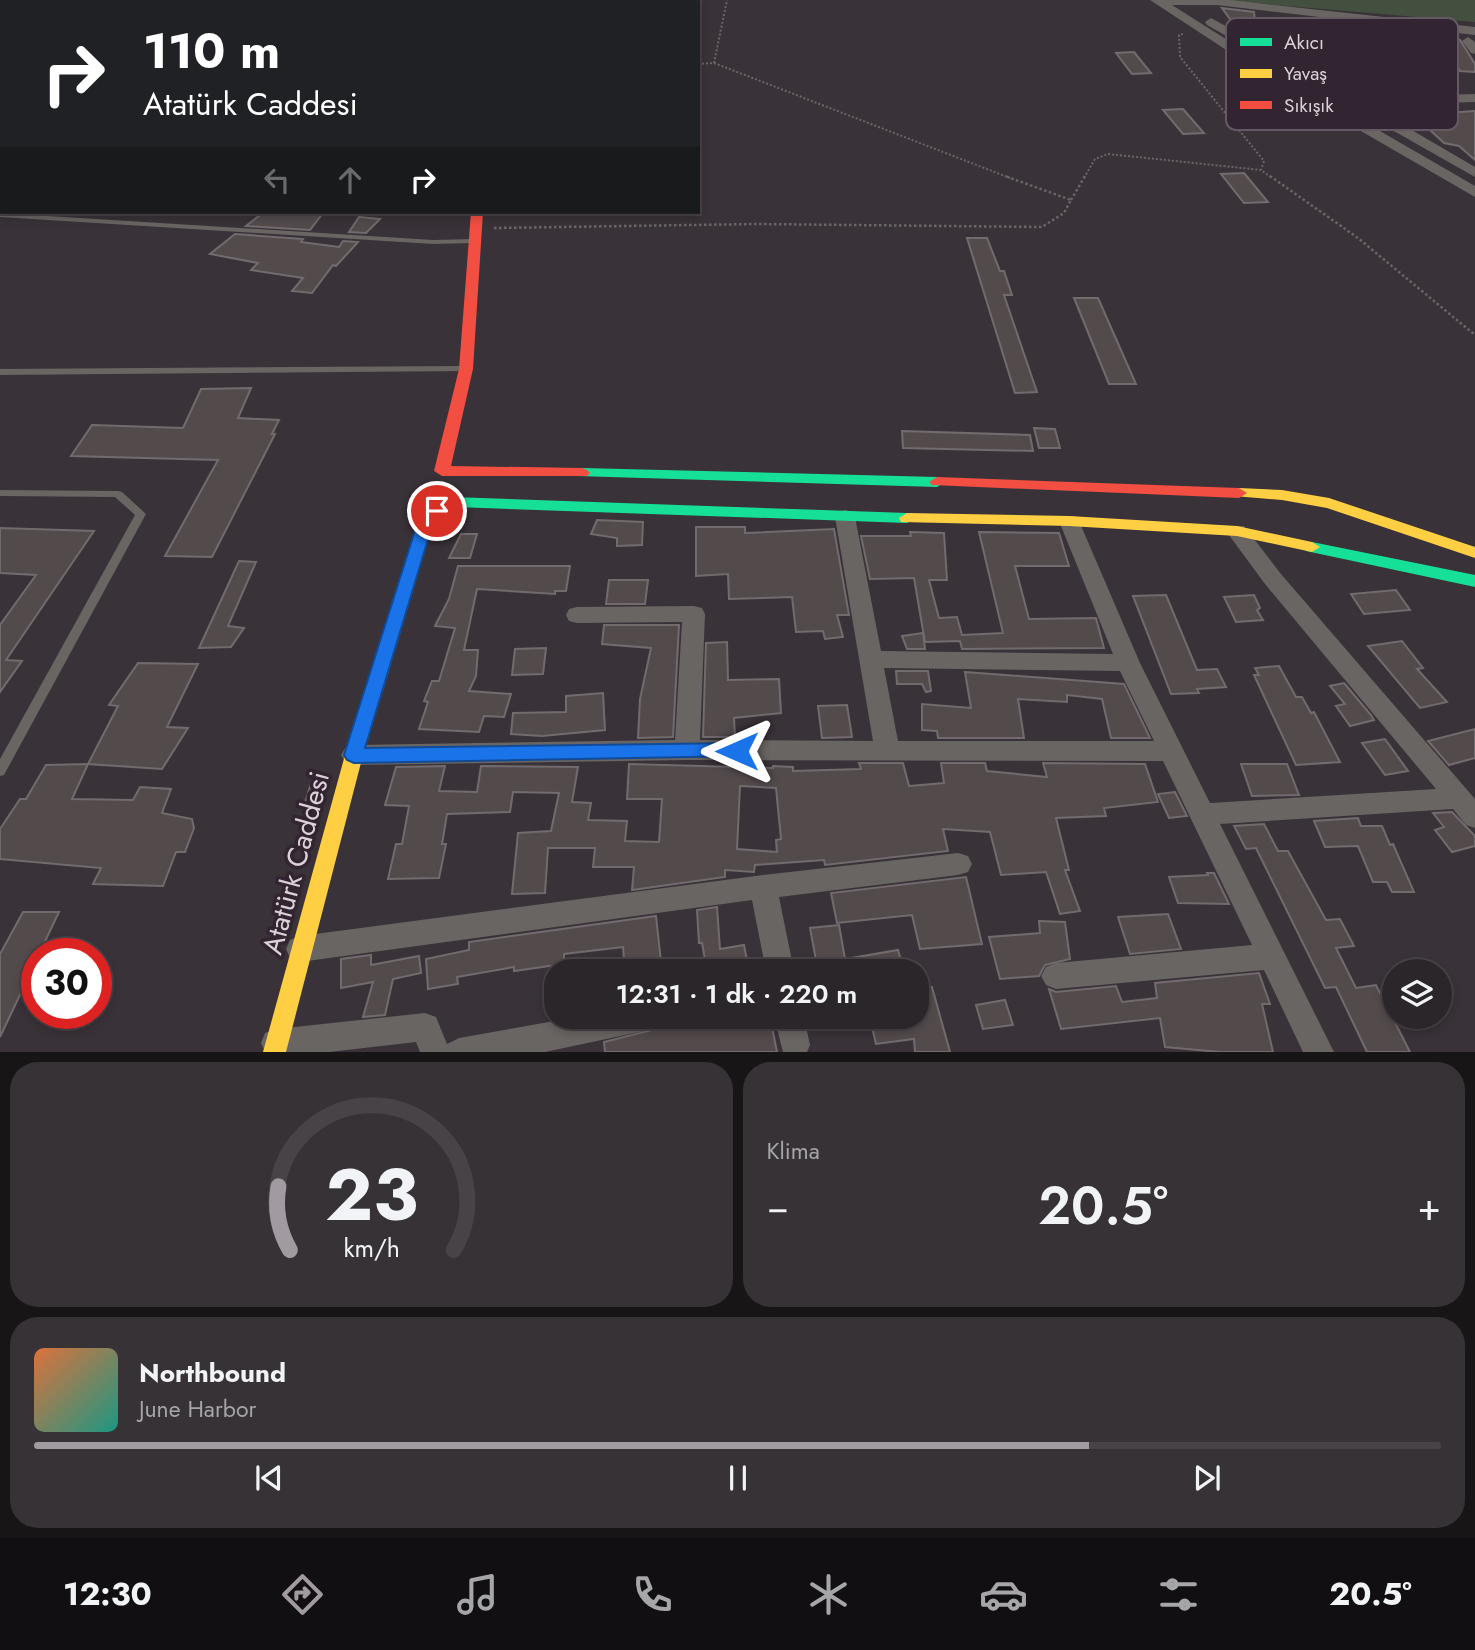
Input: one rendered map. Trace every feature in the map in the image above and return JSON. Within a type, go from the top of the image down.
[{"type":"street","points":[[1158,1],[1226,37]]},
{"type":"street","points":[[1158,1],[1217,2],[1325,18]]},
{"type":"street","points":[[1205,26],[1226,44]]},
{"type":"street","points":[[1371,130],[1475,192]]},
{"type":"street","points":[[1402,130],[1475,173]]},
{"type":"street","points":[[1452,159],[1475,160]]},
{"type":"street","points":[[477,214],[466,369],[442,471],[798,477],[1282,495],[1329,503],[1475,553]]},
{"type":"street","name":"Atatürk Caddesi","points":[[275,1047],[354,755],[426,521],[452,502],[845,517]]},
{"type":"street","points":[[887,751],[845,517],[1069,521],[1237,531],[1475,581]]},
{"type":"street","points":[[1069,521],[1128,663],[1170,751],[1205,814],[1319,1052]]},
{"type":"street","points":[[1237,531],[1273,579],[1466,808]]},
{"type":"street","points":[[577,615],[694,614],[687,750]]},
{"type":"street","points":[[870,659],[1128,663]]},
{"type":"street","points":[[354,755],[687,750],[1170,751]]},
{"type":"street","points":[[1205,814],[1466,808]]},
{"type":"street","points":[[300,949],[763,887],[958,864]]},
{"type":"street","points":[[763,887],[778,959]]},
{"type":"street","points":[[1056,976],[1271,956]]},
{"type":"street","points":[[275,1047],[425,1027],[435,1052]]},
{"type":"street","points":[[458,1052],[586,1029]]},
{"type":"lane","points":[[0,215],[433,242],[475,235]]},
{"type":"lane","points":[[0,372],[466,369]]},
{"type":"lane","points":[[0,493],[118,494],[141,514],[0,771]]},
{"type":"path","points":[[714,63],[727,0]]},
{"type":"path","points":[[1205,26],[1178,36],[1180,57],[1226,114]]},
{"type":"path","points":[[700,64],[714,63],[933,150],[1071,200]]},
{"type":"path","points":[[1239,130],[1264,161],[1261,170]]},
{"type":"path","points":[[475,235],[757,224],[1042,227],[1064,213],[1095,159],[1108,154],[1261,170],[1358,238],[1475,335]]},
{"type":"green space","points":[[1218,0],[1475,0],[1475,22],[1458,21],[1458,18],[1428,18]]},
{"type":"building","points":[[1222,8],[1254,12],[1255,18],[1229,18]]},
{"type":"building","points":[[1458,40],[1475,64],[1475,72],[1460,71]]},
{"type":"building","points":[[1134,52],[1151,73],[1132,74],[1116,53]]},
{"type":"building","points":[[1183,109],[1204,133],[1183,134],[1163,110]]},
{"type":"building","points":[[1475,111],[1475,160],[1459,146],[1444,143],[1430,130],[1458,130],[1458,112]]},
{"type":"building","points":[[1244,173],[1268,202],[1244,203],[1221,174]]},
{"type":"building","points":[[261,214],[322,214],[310,230],[246,226]]},
{"type":"building","points":[[359,217],[380,219],[366,233],[349,232]]},
{"type":"building","points":[[235,234],[303,239],[301,242],[339,247],[343,241],[358,242],[336,266],[333,265],[312,293],[292,291],[303,278],[251,270],[258,263],[210,254]]},
{"type":"building","points":[[967,238],[987,238],[1000,271],[1004,271],[1012,295],[1004,295],[1037,392],[1015,393]]},
{"type":"building","points":[[1074,298],[1098,298],[1136,384],[1109,384]]},
{"type":"building","points":[[251,388],[238,418],[279,420],[272,434],[275,434],[212,557],[165,556],[218,460],[71,456],[92,425],[183,428],[201,389]]},
{"type":"building","points":[[1034,428],[1055,429],[1060,448],[1039,448]]},
{"type":"building","points":[[902,431],[1030,435],[1033,451],[903,448]]},
{"type":"building","points":[[597,520],[643,522],[642,545],[617,546],[617,538],[591,534]]},
{"type":"building","points":[[696,527],[745,527],[745,533],[834,529],[849,615],[837,615],[843,637],[825,639],[823,631],[796,632],[792,597],[729,599],[728,574],[696,576]]},
{"type":"building","points":[[0,528],[94,531],[6,660],[22,661],[0,692],[0,625],[36,575],[0,573]]},
{"type":"building","points":[[910,532],[944,533],[947,580],[929,580],[939,618],[957,617],[962,635],[1003,633],[979,532],[1059,533],[1069,566],[1015,566],[1029,619],[1096,618],[1104,648],[962,649],[960,641],[925,642],[914,578],[870,579],[861,536],[911,536]]},
{"type":"building","points":[[461,534],[477,534],[470,558],[449,558]]},
{"type":"building","points":[[239,561],[256,562],[228,626],[244,628],[231,647],[199,648]]},
{"type":"building","points":[[458,566],[570,566],[566,591],[555,591],[555,594],[477,589],[464,650],[478,650],[476,676],[469,691],[511,694],[504,717],[484,716],[479,732],[419,729],[428,702],[424,701],[432,681],[439,681],[455,628],[435,626],[449,599]]},
{"type":"building","points":[[609,580],[648,580],[645,604],[606,604]]},
{"type":"building","points":[[1396,590],[1410,610],[1364,614],[1351,594]]},
{"type":"building","points":[[1166,595],[1197,670],[1217,669],[1226,687],[1197,689],[1199,693],[1171,694],[1133,596]]},
{"type":"building","points":[[1254,595],[1260,608],[1257,610],[1263,620],[1236,622],[1224,597]]},
{"type":"building","points":[[604,625],[679,625],[673,737],[638,738],[640,699],[651,648],[602,644]]},
{"type":"building","points":[[923,633],[925,649],[907,649],[902,636]]},
{"type":"building","points":[[1402,641],[1423,668],[1417,669],[1447,702],[1420,708],[1368,646]]},
{"type":"building","points":[[727,642],[728,680],[779,679],[781,713],[734,718],[735,737],[703,737],[706,643]]},
{"type":"building","points":[[546,648],[543,674],[512,675],[515,649]]},
{"type":"building","points":[[138,663],[198,664],[167,727],[188,728],[162,769],[88,764],[118,706],[109,705]]},
{"type":"building","points":[[1279,666],[1296,697],[1302,697],[1311,713],[1314,712],[1340,762],[1296,765],[1254,675],[1259,675],[1255,668]]},
{"type":"building","points":[[896,671],[928,671],[931,691],[926,692],[922,684],[897,684]]},
{"type":"building","points":[[965,672],[1124,684],[1150,738],[1111,738],[1102,699],[1067,695],[1067,702],[1018,699],[1024,738],[938,738],[937,731],[922,730],[922,704],[971,708]]},
{"type":"building","points":[[1344,683],[1374,720],[1350,726],[1336,706],[1345,704],[1330,686]]},
{"type":"building","points":[[603,693],[605,730],[542,736],[511,734],[513,713],[566,712],[566,696]]},
{"type":"building","points":[[847,705],[852,737],[822,738],[818,706]]},
{"type":"building","points":[[1475,729],[1475,758],[1449,765],[1428,741]]},
{"type":"building","points":[[1385,739],[1408,771],[1385,775],[1362,743]]},
{"type":"building","points":[[859,763],[903,763],[909,786],[944,783],[941,763],[985,763],[987,771],[1047,777],[1043,763],[1145,764],[1158,802],[1104,808],[1106,816],[1056,818],[1069,870],[1065,870],[1080,911],[1060,914],[1046,872],[1001,875],[990,832],[943,829],[948,851],[825,865],[824,860],[755,865],[754,872],[725,870],[725,877],[632,890],[634,867],[593,867],[595,848],[548,848],[545,893],[512,894],[518,833],[551,831],[559,793],[513,792],[510,812],[447,814],[442,844],[446,844],[439,878],[388,879],[396,844],[402,844],[409,806],[385,805],[396,767],[445,766],[439,791],[477,792],[481,766],[578,767],[572,802],[591,803],[588,820],[627,821],[625,841],[659,842],[662,799],[627,799],[629,764],[773,766],[793,767],[793,771],[861,769]],"holes":[[[740,786],[776,788],[781,839],[776,840],[777,852],[737,849]]]},
{"type":"building","points":[[88,764],[72,799],[133,800],[140,787],[171,789],[162,813],[192,819],[194,828],[185,852],[176,852],[163,886],[93,884],[101,868],[0,859],[0,829],[20,799],[26,799],[46,765]]},
{"type":"building","points":[[1241,764],[1287,764],[1299,795],[1252,796]]},
{"type":"building","points":[[312,781],[326,781],[318,808],[303,808]]},
{"type":"building","points":[[1175,792],[1187,816],[1169,818],[1158,794]]},
{"type":"building","points":[[1452,812],[1475,836],[1475,846],[1452,852],[1435,830],[1444,827],[1433,813]]},
{"type":"building","points":[[1358,818],[1361,826],[1382,826],[1414,892],[1392,892],[1387,882],[1373,882],[1358,846],[1325,847],[1314,821]]},
{"type":"building","points":[[1264,824],[1278,851],[1288,851],[1326,920],[1340,919],[1354,946],[1336,948],[1356,988],[1376,985],[1382,997],[1382,1029],[1398,1029],[1410,1052],[1367,1052],[1336,987],[1325,988],[1256,848],[1246,849],[1234,826]]},
{"type":"building","points":[[1207,873],[1214,873],[1229,904],[1178,903],[1169,877],[1208,875]]},
{"type":"building","points":[[966,877],[982,944],[920,949],[912,915],[837,923],[831,893]]},
{"type":"building","points":[[717,907],[720,949],[744,945],[747,959],[705,959],[702,943],[699,943],[697,910]]},
{"type":"building","points":[[23,912],[59,912],[47,938],[21,938],[21,993],[0,1037],[0,954]]},
{"type":"building","points":[[1168,914],[1181,949],[1130,954],[1118,917]]},
{"type":"building","points":[[656,916],[661,959],[624,959],[623,947],[564,954],[564,959],[544,959],[544,967],[514,971],[514,967],[457,977],[458,984],[428,989],[426,959],[469,950],[469,942]]},
{"type":"building","points":[[1039,921],[1065,922],[1070,959],[1045,965],[1039,976],[1000,979],[989,937],[1040,933]]},
{"type":"building","points":[[839,925],[845,959],[816,959],[810,928]]},
{"type":"building","points":[[898,950],[901,959],[845,959]]},
{"type":"building","points":[[371,955],[371,965],[419,956],[421,973],[393,979],[385,1015],[363,1017],[373,982],[341,988],[341,959]]},
{"type":"building","points":[[1259,973],[1270,1004],[1262,1004],[1273,1052],[1220,1052],[1165,1047],[1160,1018],[1061,1029],[1049,989],[1056,992],[1116,986],[1122,1002],[1157,998],[1155,983]]},
{"type":"building","points":[[932,987],[950,1052],[915,1052],[914,1039],[876,1044],[872,1029],[929,1029],[929,988]]},
{"type":"building","points":[[1005,1000],[1013,1025],[983,1029],[976,1005]]},
{"type":"building","points":[[656,1029],[772,1029],[777,1052],[605,1052],[604,1042]]},
{"type":"traffic: fast","points":[[582,473],[937,482]]},
{"type":"traffic: fast","points":[[382,664],[426,521],[452,502],[907,518]]},
{"type":"traffic: fast","points":[[1312,547],[1475,581]]},
{"type":"traffic: slow","points":[[1239,493],[1282,495],[1329,503],[1475,553]]},
{"type":"traffic: slow","points":[[907,518],[1069,521],[1237,531],[1312,547]]},
{"type":"traffic: slow","points":[[274,1052],[354,755],[382,664]]},
{"type":"traffic: jam","points":[[477,214],[466,369],[442,471],[582,473]]},
{"type":"traffic: jam","points":[[937,482],[1239,493]]},
{"type":"route","points":[[437,511],[426,521],[354,755],[737,751]]}]
